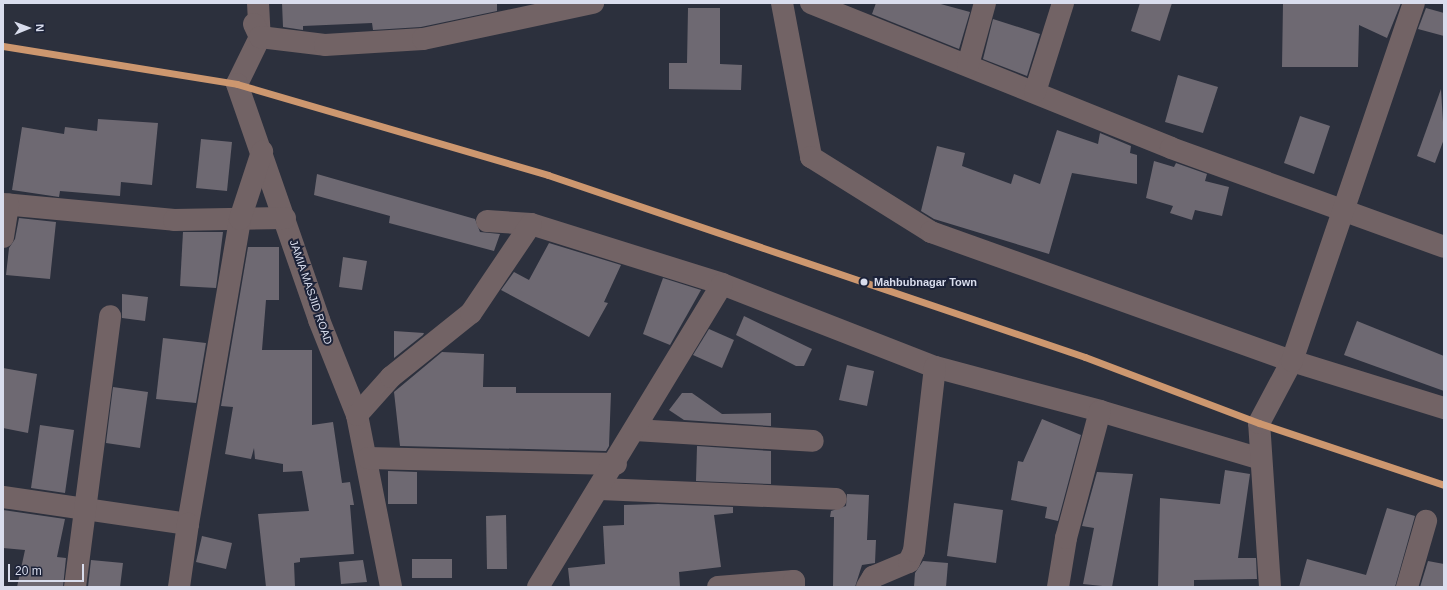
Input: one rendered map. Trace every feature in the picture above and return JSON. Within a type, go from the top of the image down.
[{"type":"street","points":[[244,3],[260,37],[325,45],[423,39],[593,3]]},
{"type":"street","name":"JAMIA MASJID ROAD","points":[[258,3],[260,37],[237,84],[285,218],[319,320],[357,415],[368,458],[391,587]]},
{"type":"street","points":[[782,3],[811,157],[931,232],[1292,361],[1444,408]]},
{"type":"street","points":[[811,3],[1171,148],[1444,247]]},
{"type":"street","points":[[968,65],[985,3]]},
{"type":"street","points":[[1035,92],[1063,3]]},
{"type":"street","points":[[1270,587],[1259,423],[1292,361],[1414,3]]},
{"type":"street","points":[[180,587],[188,524],[240,219],[262,152]]},
{"type":"street","points":[[3,237],[6,204],[174,220],[285,218]]},
{"type":"street","points":[[487,221],[531,224],[722,284],[935,368],[1100,411],[1261,459]]},
{"type":"street","points":[[357,415],[391,377],[471,313],[531,224]]},
{"type":"street","points":[[538,587],[616,464],[722,284]]},
{"type":"street","points":[[75,587],[110,316]]},
{"type":"street","points":[[867,587],[873,577],[909,562],[914,551],[935,368]]},
{"type":"street","points":[[1058,587],[1066,538],[1100,411]]},
{"type":"street","points":[[635,430],[813,441]]},
{"type":"street","points":[[368,458],[616,464]]},
{"type":"street","points":[[600,489],[836,499]]},
{"type":"street","points":[[3,497],[86,511],[188,524]]},
{"type":"street","points":[[1407,587],[1426,521]]},
{"type":"street","points":[[718,587],[794,581],[794,587]]},
{"type":"building","points":[[282,3],[497,3],[497,11],[421,27],[373,30],[372,23],[303,26],[303,30],[283,27]]},
{"type":"building","points":[[876,3],[937,3],[970,12],[959,49],[872,14]]},
{"type":"building","points":[[1140,3],[1172,3],[1160,41],[1131,31]]},
{"type":"building","points":[[1283,3],[1401,3],[1387,38],[1359,25],[1358,67],[1282,67]]},
{"type":"building","points":[[688,8],[720,8],[720,64],[742,65],[741,90],[669,89],[669,63],[687,63]]},
{"type":"building","points":[[1426,8],[1444,13],[1444,36],[1418,29]]},
{"type":"building","points":[[993,19],[1040,34],[1027,76],[983,59]]},
{"type":"building","points":[[1178,75],[1218,87],[1203,133],[1165,122]]},
{"type":"building","points":[[1441,89],[1444,139],[1435,163],[1417,156]]},
{"type":"building","points":[[1300,116],[1330,126],[1314,174],[1284,163]]},
{"type":"building","points":[[98,119],[158,123],[152,185],[121,182],[120,196],[60,191],[59,197],[12,190],[22,127],[64,134],[65,127],[97,131]]},
{"type":"building","points":[[1057,130],[1098,144],[1100,133],[1131,146],[1130,153],[1137,155],[1137,184],[1072,173],[1049,254],[934,219],[921,211],[937,146],[965,153],[962,166],[1011,184],[1014,174],[1040,184]]},
{"type":"building","points":[[201,139],[232,142],[227,191],[196,188]]},
{"type":"building","points":[[1154,161],[1174,167],[1176,163],[1207,174],[1205,181],[1229,187],[1222,216],[1195,210],[1192,220],[1170,213],[1173,206],[1146,198]]},
{"type":"building","points":[[317,174],[475,219],[480,232],[500,234],[494,251],[389,223],[390,216],[314,195]]},
{"type":"building","points":[[19,218],[56,222],[50,279],[6,275],[9,248],[15,239]]},
{"type":"building","points":[[183,232],[223,232],[216,288],[180,286]]},
{"type":"building","points":[[549,243],[621,265],[604,302],[608,303],[589,337],[501,290],[514,272],[529,280]]},
{"type":"building","points":[[248,247],[279,247],[279,300],[266,300],[262,350],[312,350],[312,425],[333,422],[342,483],[350,482],[354,505],[350,505],[354,554],[300,558],[300,562],[294,563],[295,587],[266,587],[258,514],[309,511],[302,471],[283,472],[283,464],[255,459],[254,448],[251,459],[225,454],[233,407],[221,406]]},
{"type":"building","points":[[343,257],[367,261],[362,290],[339,287]]},
{"type":"building","points":[[663,278],[701,290],[670,345],[643,334]]},
{"type":"building","points":[[122,294],[148,297],[145,321],[122,318]]},
{"type":"building","points":[[744,316],[812,349],[804,366],[796,366],[736,335]]},
{"type":"building","points":[[1357,321],[1444,356],[1444,391],[1344,355]]},
{"type":"building","points":[[709,329],[734,340],[722,368],[693,355]]},
{"type":"building","points":[[394,331],[424,333],[394,358]]},
{"type":"building","points":[[163,338],[206,343],[196,403],[156,399]]},
{"type":"building","points":[[442,352],[484,354],[483,387],[516,387],[516,393],[611,393],[609,446],[606,451],[400,446],[394,392]]},
{"type":"building","points":[[847,365],[874,371],[867,406],[839,400]]},
{"type":"building","points":[[3,368],[37,374],[28,433],[3,428]]},
{"type":"building","points":[[113,387],[148,392],[140,448],[106,443]]},
{"type":"building","points":[[682,393],[692,393],[722,414],[771,413],[771,426],[684,420],[669,410]]},
{"type":"building","points":[[1042,419],[1081,435],[1058,521],[1045,518],[1047,507],[1011,500],[1018,461],[1023,462]]},
{"type":"building","points":[[40,425],[74,430],[65,493],[31,488]]},
{"type":"building","points":[[697,446],[771,451],[771,484],[696,481]]},
{"type":"building","points":[[1225,470],[1250,474],[1238,558],[1256,558],[1257,579],[1194,580],[1194,587],[1158,587],[1160,498],[1220,504]]},
{"type":"building","points":[[388,471],[417,472],[417,504],[388,504]]},
{"type":"building","points":[[1097,472],[1133,474],[1112,587],[1083,584],[1094,528],[1082,526]]},
{"type":"building","points":[[847,494],[869,495],[867,540],[876,540],[875,563],[862,565],[855,587],[833,587],[834,517],[830,517],[831,511],[846,506]]},
{"type":"building","points":[[954,503],[1003,510],[996,563],[947,556]]},
{"type":"building","points":[[658,504],[733,507],[733,513],[714,515],[721,567],[679,572],[680,587],[570,587],[568,568],[605,564],[603,526],[624,525],[624,505]]},
{"type":"building","points":[[1387,508],[1415,516],[1395,587],[1299,587],[1307,559],[1366,575]]},
{"type":"building","points":[[3,510],[65,519],[57,557],[66,558],[63,587],[17,587],[25,550],[3,548]]},
{"type":"building","points":[[506,515],[507,569],[487,569],[486,516]]},
{"type":"building","points":[[202,536],[232,543],[226,569],[196,562]]},
{"type":"building","points":[[412,559],[452,559],[452,578],[412,578]]},
{"type":"building","points":[[91,560],[123,563],[120,587],[88,587]]},
{"type":"building","points":[[363,560],[367,582],[341,584],[339,562]]},
{"type":"building","points":[[923,561],[948,563],[946,587],[914,587],[915,573]]},
{"type":"building","points":[[1428,561],[1444,564],[1444,587],[1420,587]]},
{"type":"transit line","points":[[3,46],[237,84],[548,175],[1085,357],[1259,423],[1444,485]]},
{"type":"place","name":"Mahbubnagar Town","points":[[864,282]]}]
